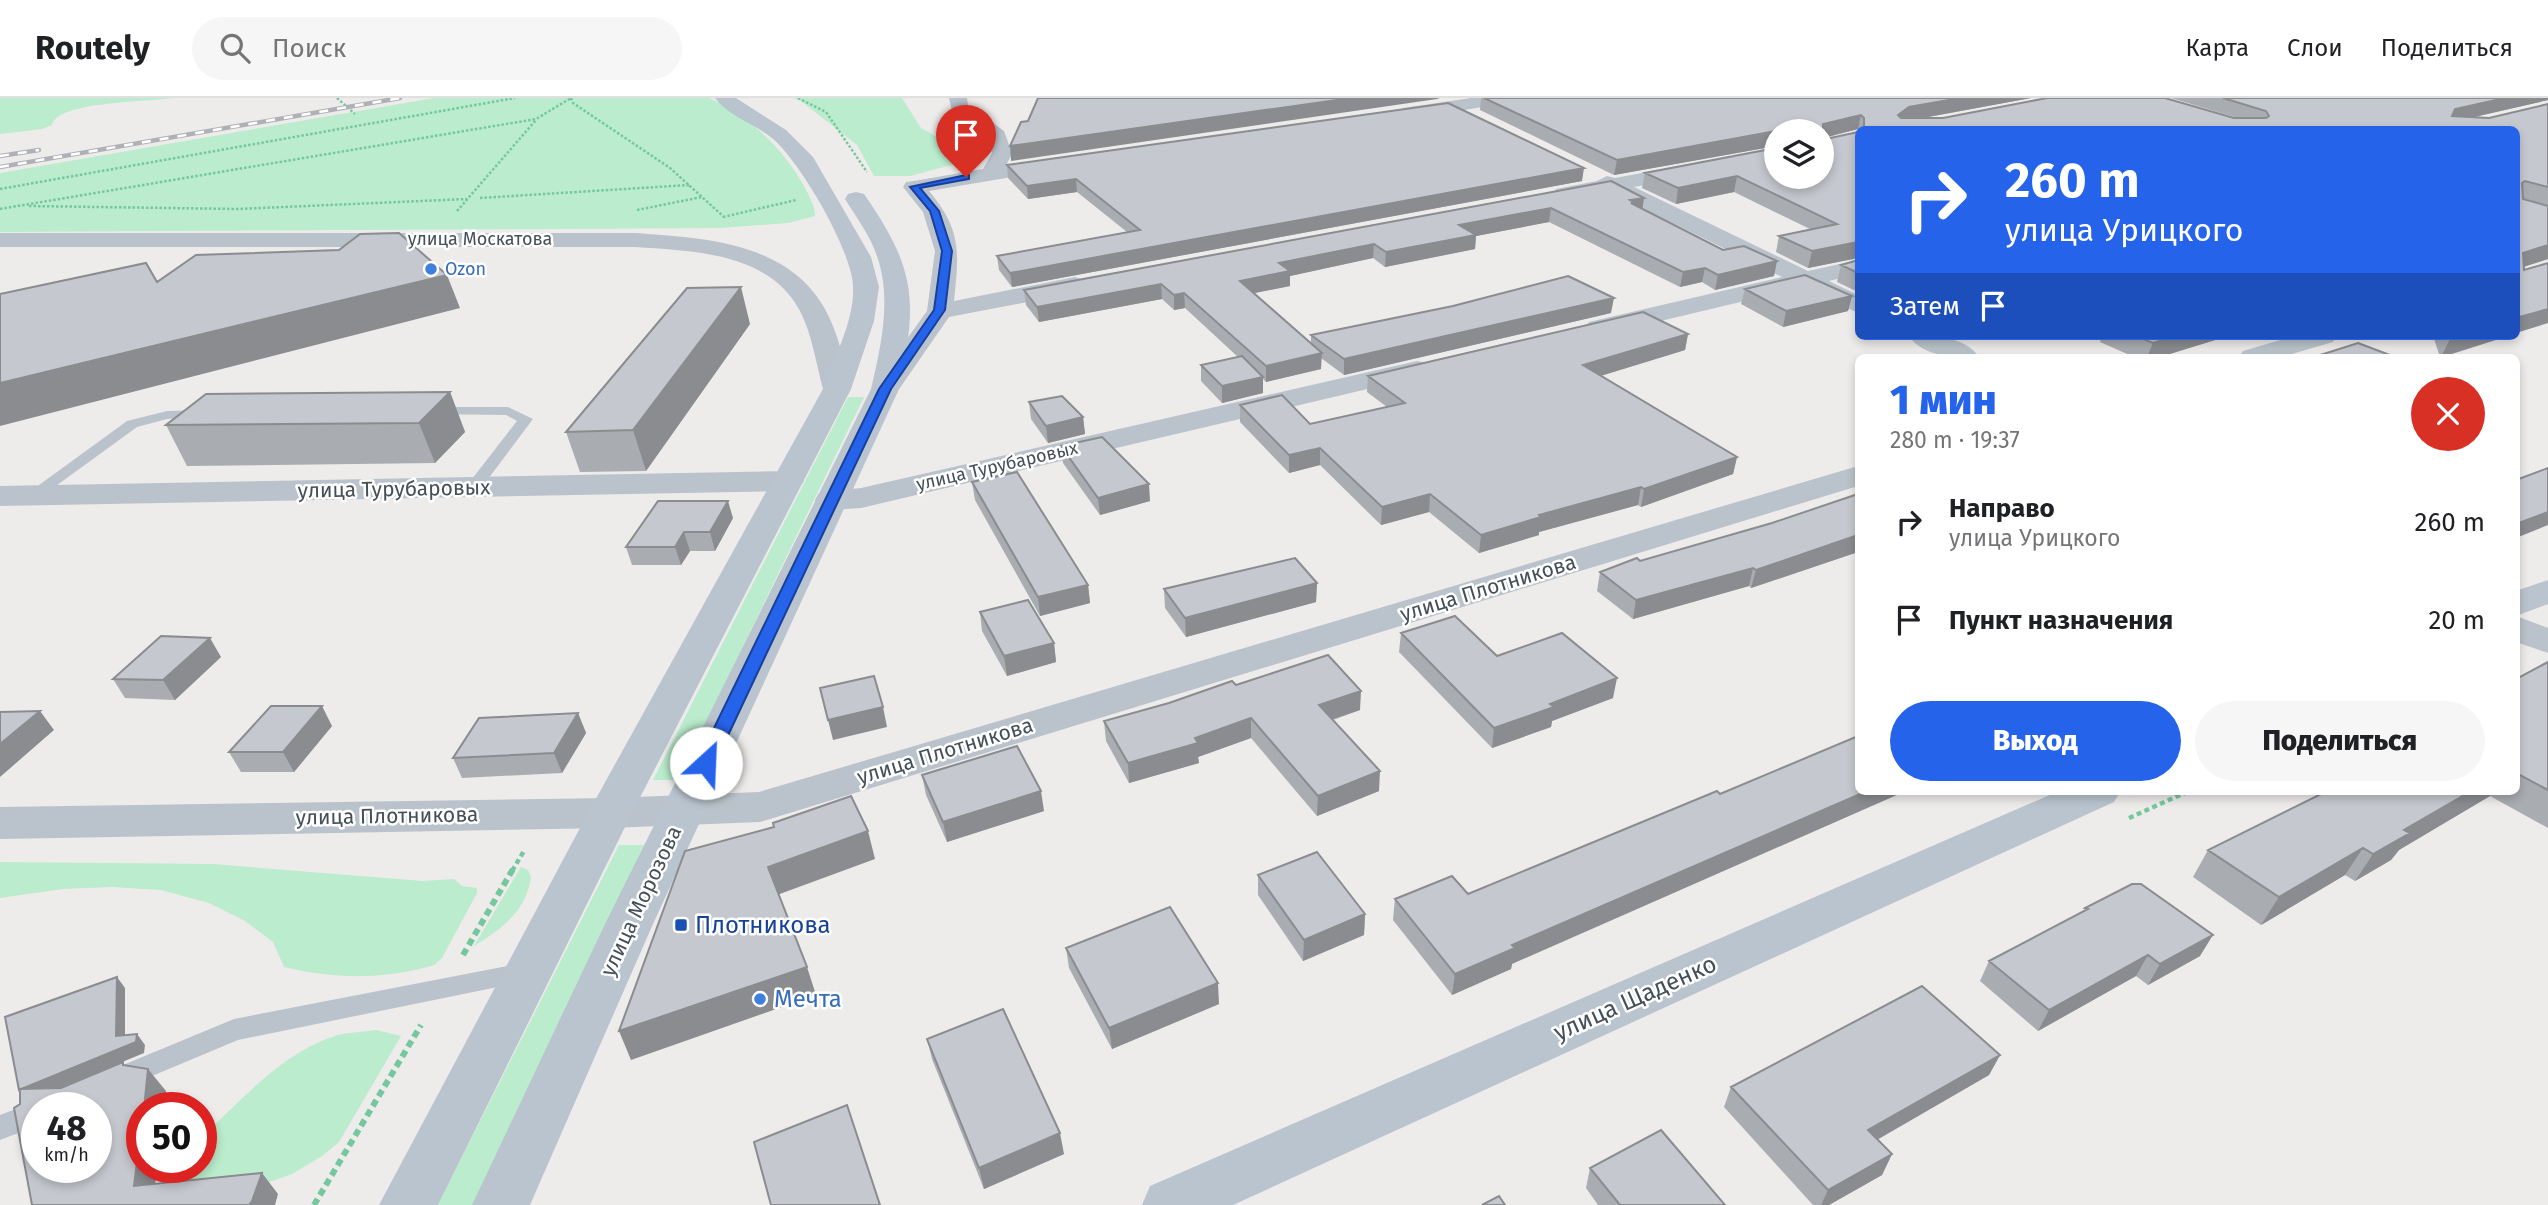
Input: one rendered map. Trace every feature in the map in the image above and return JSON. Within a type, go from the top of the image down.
[{"type":"main road","points":[[724,98],[779,134],[834,186],[889,255],[897,285],[893,354],[885,389]]},
{"type":"main road","points":[[750,98],[804,132],[826,154]]},
{"type":"main road","points":[[408,1205],[610,813],[836,389],[861,321],[866,287],[859,257],[834,186]]},
{"type":"main road","name":"улица Морозова","points":[[501,1205],[683,811],[885,389]]},
{"type":"main road","points":[[2520,603],[2548,591]]},
{"type":"main road","name":"улица Щаденко","points":[[1171,1205],[2090,795]]},
{"type":"street","points":[[958,98],[959,107],[996,135],[1002,153],[992,172]]},
{"type":"street","points":[[1384,116],[1443,102],[1507,98]]},
{"type":"street","points":[[1443,102],[1489,124]]},
{"type":"street","points":[[1545,197],[1764,156]]},
{"type":"street","points":[[992,172],[1073,161]]},
{"type":"street","points":[[1575,167],[1855,304]]},
{"type":"street","name":"улица Морозова","points":[[885,389],[940,310],[947,251],[934,211],[914,187],[992,172]]},
{"type":"street","name":"улица Москатова","points":[[0,240],[573,239],[656,242],[719,249],[744,256],[782,276],[800,292],[813,310],[836,389]]},
{"type":"street","points":[[1577,332],[1855,268]]},
{"type":"street","points":[[940,310],[1099,281]]},
{"type":"street","points":[[1930,340],[1959,354]]},
{"type":"street","points":[[2263,354],[2310,340]]},
{"type":"street","name":"улица Турубаровых","points":[[831,500],[861,498],[1441,364]]},
{"type":"street","name":"улица Плотникова","points":[[0,823],[610,813],[760,807],[1855,477]]},
{"type":"street","name":"улица Турубаровых","points":[[12,500],[788,481]]},
{"type":"street","points":[[2520,629],[2548,642]]},
{"type":"lane","points":[[416,411],[508,411],[526,419],[473,488]]},
{"type":"lane","points":[[12,500],[132,424],[167,415],[228,414]]},
{"type":"lane","points":[[98,1087],[234,1030],[528,972]]},
{"type":"lane","points":[[0,1128],[21,1119]]},
{"type":"path","points":[[337,98],[355,114]]},
{"type":"path","points":[[0,189],[515,98]]},
{"type":"path","points":[[452,216],[536,119],[571,98],[573,103],[670,169],[724,217]]},
{"type":"path","points":[[798,98],[826,112],[871,178]]},
{"type":"path","points":[[0,209],[536,119]]},
{"type":"path","points":[[480,198],[689,185]]},
{"type":"path","points":[[656,242],[724,217],[834,186]]},
{"type":"path","points":[[18,206],[238,209],[467,199]]},
{"type":"green space","points":[[0,98],[172,98],[86,107],[58,117],[52,125],[42,129],[0,134]]},
{"type":"green space","points":[[434,98],[709,98],[738,114],[775,146],[804,186],[813,204],[815,216],[788,223],[719,228],[0,232],[0,173]]},
{"type":"green space","points":[[793,98],[902,98],[921,128],[957,148],[955,164],[910,176],[874,176],[857,145],[801,101]]},
{"type":"green space","points":[[848,397],[864,397],[678,780],[653,780]]},
{"type":"green space","points":[[619,845],[644,845],[477,1205],[438,1205]]},
{"type":"green space","points":[[0,862],[212,864],[423,881],[454,879],[462,886],[477,888],[477,893],[442,958],[434,965],[396,973],[340,976],[284,967],[273,942],[245,921],[209,903],[161,890],[112,887],[63,889],[0,898]]},
{"type":"green space","points":[[521,867],[528,870],[531,877],[524,899],[503,926],[474,946]]},
{"type":"green space","points":[[376,1030],[401,1036],[339,1142],[292,1174],[243,1191],[175,1188],[176,1183],[217,1183],[217,1123],[264,1078],[299,1052],[318,1042],[347,1033]]},
{"type":"building","points":[[1038,98],[1351,98],[1010,146],[1021,122],[1028,121]]},
{"type":"building","points":[[1484,98],[1960,98],[1909,107],[1898,115],[1901,118],[1943,118],[2047,98],[2165,98],[2234,118],[2269,116],[2266,111],[2223,98],[2505,98],[2455,109],[2452,116],[2489,118],[2548,104],[2548,187],[2525,181],[2522,183],[2523,199],[2548,206],[2548,245],[2523,253],[2524,270],[2548,263],[2548,309],[2520,317],[2520,126],[1864,126],[1864,118],[1861,115],[1834,121],[1834,119],[1764,119],[1764,133],[1617,160]]},
{"type":"building","points":[[1448,103],[1584,168],[1010,273],[997,256],[1140,230],[1076,179],[1027,186],[1007,165]]},
{"type":"building","points":[[1855,133],[1855,243],[1812,251],[1779,236],[1837,224],[1764,189],[1834,189],[1834,137]]},
{"type":"building","points":[[1764,150],[1764,189],[1737,176],[1678,188],[1645,173]]},
{"type":"building","points":[[1611,181],[1644,198],[1630,200],[1635,203],[1631,203],[1723,250],[1744,246],[1777,261],[1718,275],[1705,268],[1683,272],[1551,208],[1459,225],[1476,235],[1386,252],[1374,244],[1279,263],[1290,271],[1240,281],[1322,353],[1266,366],[1184,293],[1174,295],[1161,284],[1037,307],[1024,290]]},
{"type":"building","points":[[399,233],[447,275],[0,383],[0,294],[146,263],[157,282],[196,255],[339,250],[360,234]]},
{"type":"building","points":[[1855,261],[1855,272],[1841,265]]},
{"type":"building","points":[[1805,275],[1852,296],[1786,311],[1745,289]]},
{"type":"building","points":[[1568,276],[1614,298],[1344,359],[1311,335],[1453,306]]},
{"type":"building","points":[[741,287],[633,430],[566,432],[687,288]]},
{"type":"building","points":[[1643,312],[1688,334],[1583,365],[1737,457],[1644,489],[1641,487],[1539,515],[1541,517],[1481,535],[1430,494],[1382,507],[1320,448],[1289,455],[1240,405],[1282,395],[1310,424],[1405,403],[1368,376]]},
{"type":"building","points":[[2358,343],[2387,354],[2323,354]]},
{"type":"building","points":[[1242,356],[1263,377],[1222,386],[1201,365]]},
{"type":"building","points":[[450,392],[419,423],[166,425],[206,394]]},
{"type":"building","points":[[1062,396],[1083,417],[1046,426],[1029,402]]},
{"type":"building","points":[[1102,437],[1149,484],[1098,498],[1061,446]]},
{"type":"building","points":[[2548,468],[2548,512],[2520,522],[2520,478]]},
{"type":"building","points":[[1017,472],[1088,585],[1038,597],[972,482]]},
{"type":"building","points":[[1855,495],[1855,536],[1756,570],[1753,568],[1636,600],[1600,572],[1637,558],[1640,561],[1772,523]]},
{"type":"building","points":[[658,501],[728,501],[710,532],[684,532],[675,547],[626,547]]},
{"type":"building","points":[[1295,558],[1317,583],[1185,618],[1164,589]]},
{"type":"building","points":[[1028,600],[1054,643],[1004,656],[980,612]]},
{"type":"building","points":[[1455,616],[1497,656],[1562,633],[1617,678],[1550,704],[1554,707],[1494,728],[1401,633]]},
{"type":"building","points":[[161,636],[210,638],[163,680],[113,679]]},
{"type":"building","points":[[1328,655],[1361,691],[1319,705],[1380,771],[1318,796],[1251,718],[1195,738],[1198,743],[1128,763],[1104,721],[1169,703],[1232,681],[1236,685]]},
{"type":"building","points":[[2548,662],[2548,790],[2520,775],[2520,677]]},
{"type":"building","points":[[874,676],[883,707],[828,720],[820,688]]},
{"type":"building","points":[[271,706],[322,706],[283,752],[229,752]]},
{"type":"building","points":[[40,711],[0,744],[0,712]]},
{"type":"building","points":[[578,713],[554,753],[453,758],[479,718]]},
{"type":"building","points":[[1855,737],[1855,795],[1858,795],[1512,945],[1515,948],[1455,974],[1395,899],[1452,876],[1468,894],[1717,791],[1720,794]]},
{"type":"building","points":[[1017,746],[1041,791],[943,822],[922,775]]},
{"type":"building","points":[[2319,795],[2464,795],[2404,830],[2410,833],[2373,854],[2363,848],[2279,897],[2208,850]]},
{"type":"building","points":[[851,796],[868,831],[768,867],[807,967],[619,1031],[685,851],[774,827],[773,823]]},
{"type":"building","points":[[1317,852],[1365,914],[1304,940],[1258,875]]},
{"type":"building","points":[[2132,884],[2141,884],[2213,935],[2160,964],[2148,955],[2049,1010],[1989,961],[2088,909],[2085,908]]},
{"type":"building","points":[[1170,907],[1218,983],[1109,1028],[1066,948]]},
{"type":"building","points":[[117,977],[116,1036],[137,1034],[136,1042],[19,1090],[5,1017]]},
{"type":"building","points":[[1922,986],[2000,1055],[1868,1130],[1892,1154],[1828,1190],[1731,1087]]},
{"type":"building","points":[[1003,1009],[1060,1133],[979,1168],[927,1039]]},
{"type":"building","points":[[123,1062],[123,1065],[148,1069],[146,1092],[126,1092],[126,1183],[134,1183],[134,1186],[217,1183],[217,1178],[262,1173],[252,1201],[249,1205],[32,1205],[28,1183],[112,1183],[112,1092],[21,1092],[21,1146],[14,1108],[20,1104],[20,1089],[61,1088]]},
{"type":"building","points":[[847,1105],[880,1205],[771,1205],[754,1142]]},
{"type":"building","points":[[1661,1130],[1725,1205],[1620,1205],[1590,1168]]},
{"type":"building","points":[[1499,1196],[1505,1205],[1482,1205]]},
{"type":"railway","points":[[0,167],[400,98]]},
{"type":"railway","points":[[0,156],[39,150]]},
{"type":"place","name":"Ozon","points":[[431,269]]},
{"type":"place","name":"Плотникова","points":[[681,925]]},
{"type":"place","name":"Мечта","points":[[760,999]]},
{"type":"route","points":[[706,763],[885,389],[940,310],[947,251],[934,211],[914,187],[966,177]]}]
